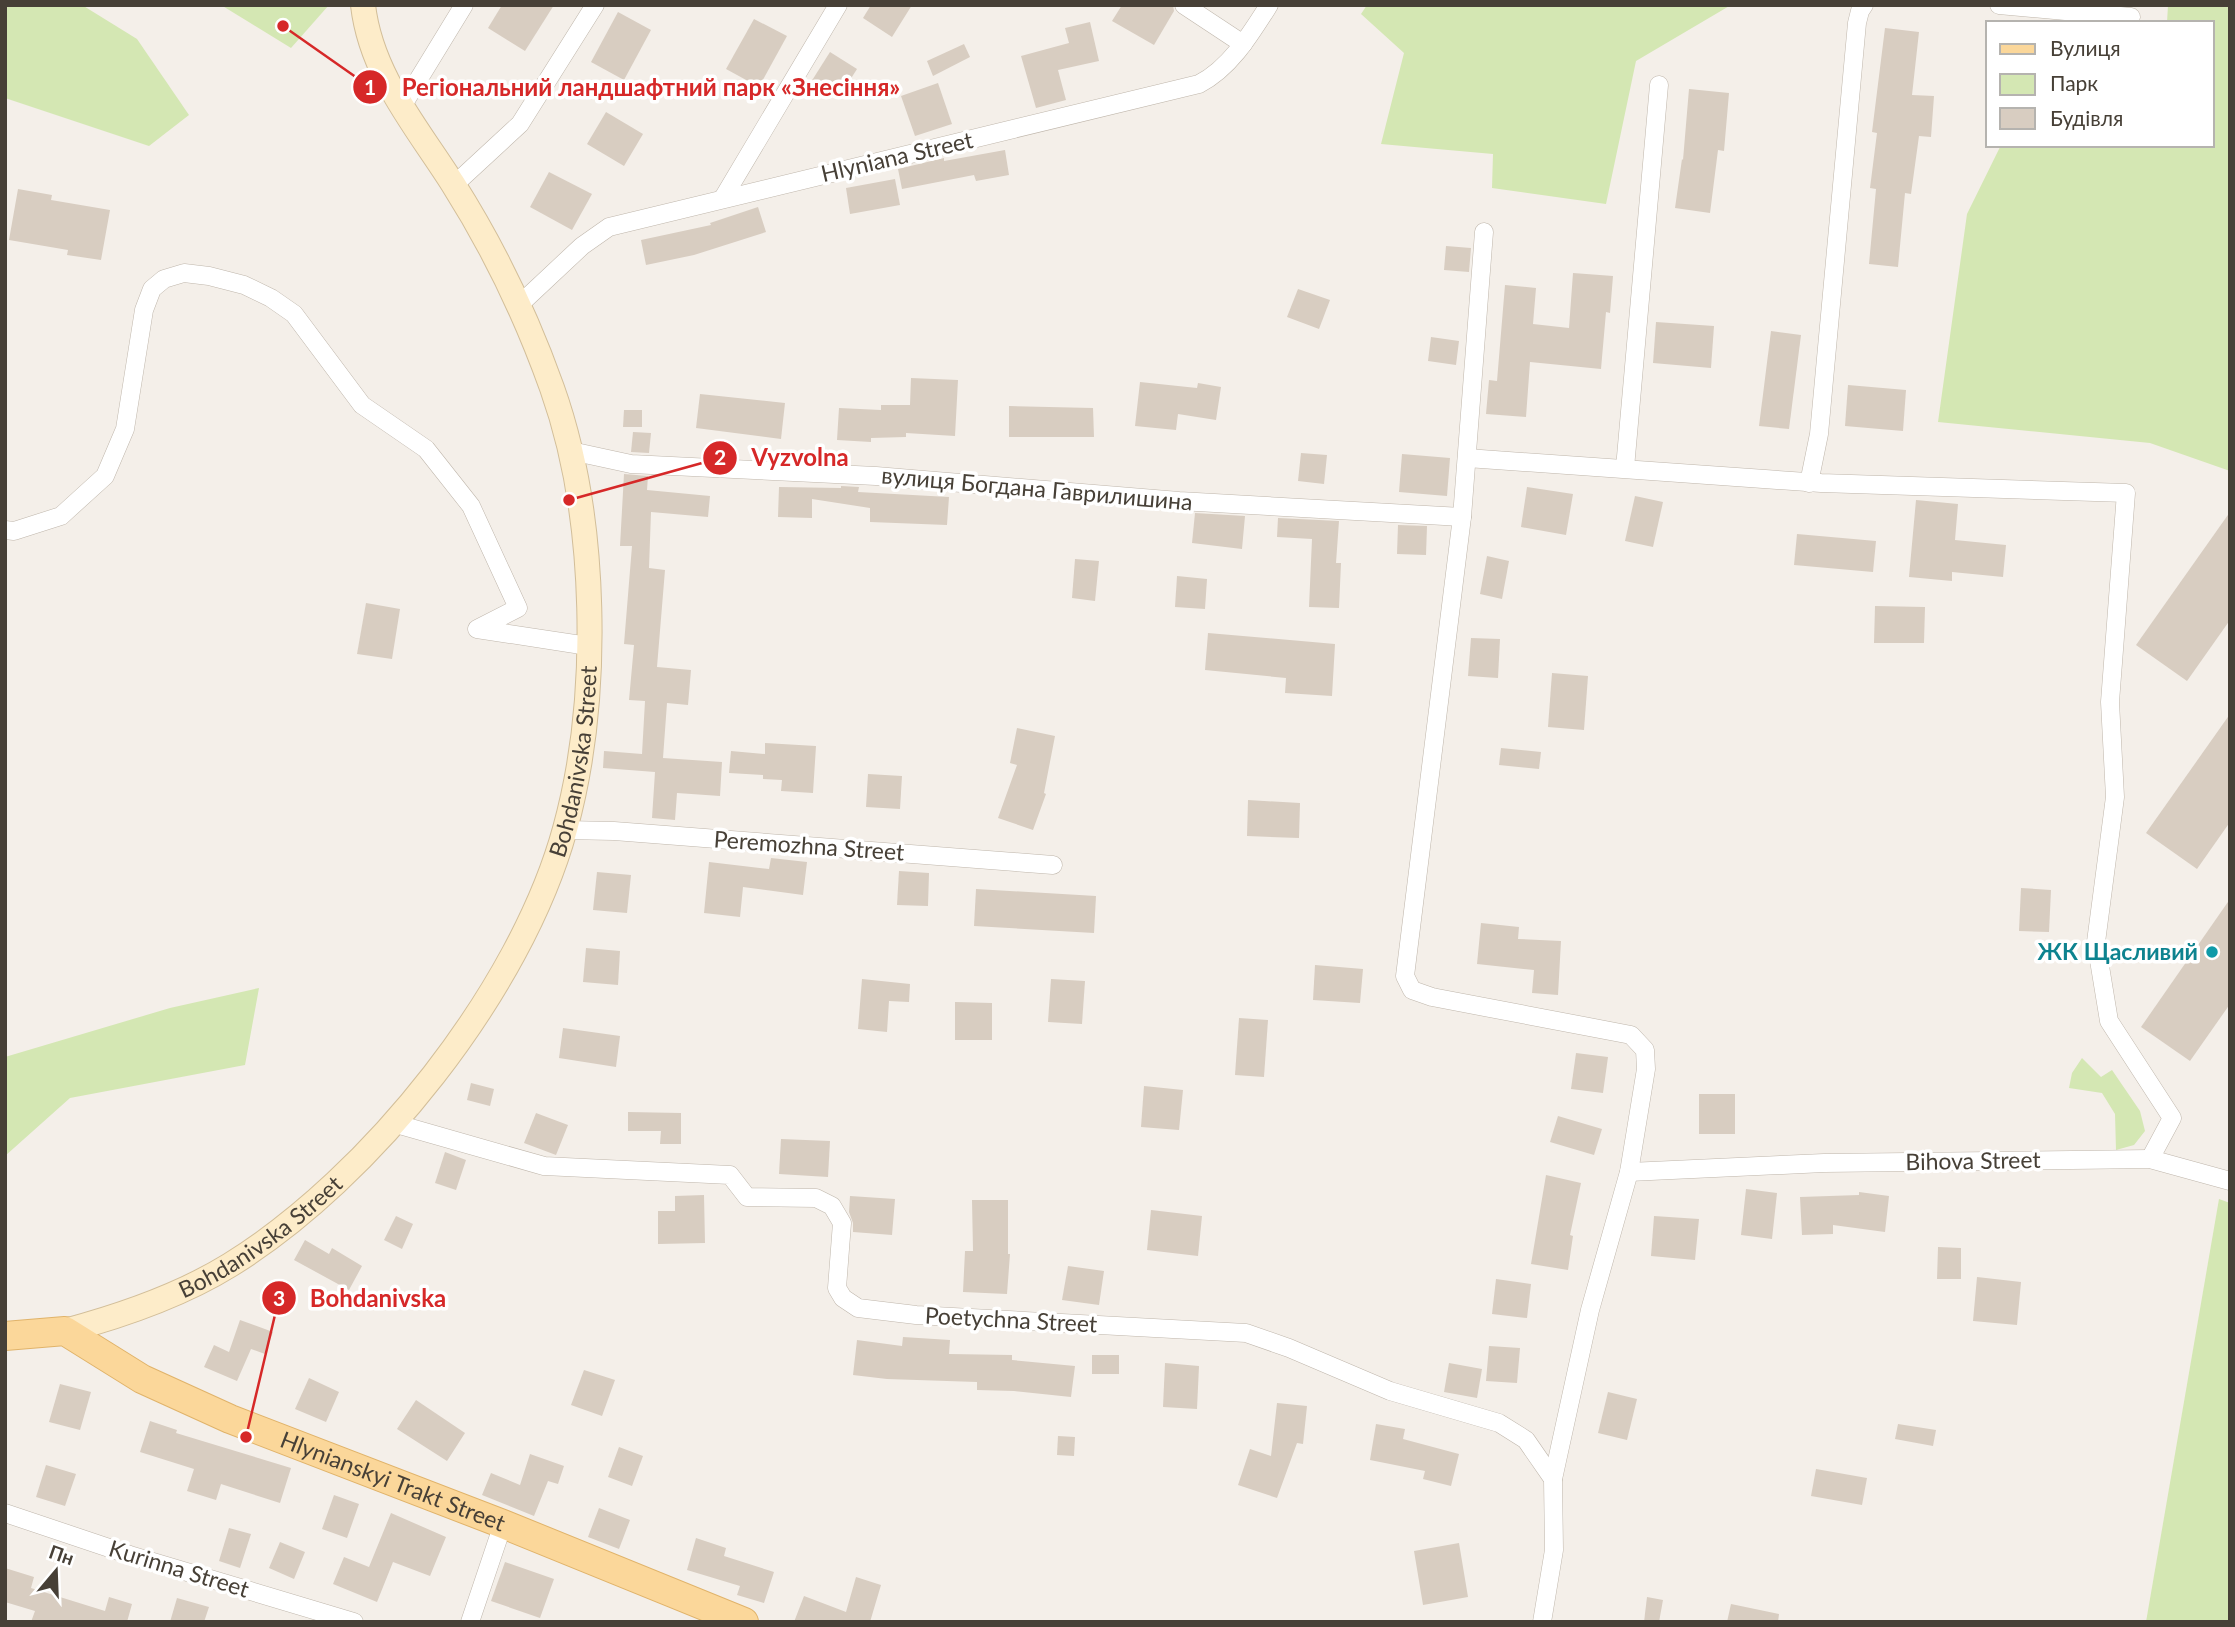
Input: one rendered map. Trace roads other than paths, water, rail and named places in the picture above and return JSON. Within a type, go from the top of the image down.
[{"type":"main road","name":"Bohdanivska Street","points":[[65,1331],[152,1302],[228,1266],[281,1229],[346,1175],[393,1123],[451,1049],[500,976],[536,905],[564,831],[581,738],[588,646],[586,562],[570,451],[552,389],[518,306],[454,185],[401,108],[379,67],[365,26],[363,5]]},
{"type":"main road","points":[[5,1336],[65,1331]]},
{"type":"main road","name":"Hlynianskyi Trakt Street","points":[[65,1331],[142,1379],[230,1419],[503,1524],[744,1622]]},
{"type":"street","points":[[401,108],[464,5]]},
{"type":"street","points":[[454,185],[520,124],[594,5]]},
{"type":"street","points":[[723,198],[838,5]]},
{"type":"street","points":[[1184,5],[1243,44]]},
{"type":"street","name":"Hlyniana Street","points":[[518,306],[582,246],[609,227],[1199,85],[1217,75],[1243,44],[1269,5]]},
{"type":"street","points":[[1809,483],[1819,433],[1857,23],[1864,5]]},
{"type":"street","points":[[1999,5],[2132,17]]},
{"type":"street","points":[[1625,468],[1659,85]]},
{"type":"street","points":[[1484,232],[1462,517],[1405,976],[1412,990],[1432,997],[1631,1035],[1645,1050],[1646,1069],[1629,1172],[1590,1310],[1553,1479],[1554,1550],[1542,1622]]},
{"type":"street","points":[[5,530],[14,531],[61,516],[105,476],[125,429],[144,310],[152,289],[164,279],[184,274],[209,276],[244,285],[271,298],[294,314],[362,405],[426,449],[471,506],[518,608],[477,629],[588,646]]},
{"type":"street","name":"вулиця Богдана Гаврилишина","points":[[570,451],[631,464],[876,476],[1179,501],[1462,517]]},
{"type":"street","points":[[1467,457],[1809,483],[2126,493],[2110,702],[2115,797],[2096,942],[2109,1021],[2172,1118],[2150,1159]]},
{"type":"street","name":"Peremozhna Street","points":[[564,831],[614,831],[1053,865]]},
{"type":"street","name":"Poetychna Street","points":[[393,1123],[544,1166],[730,1175],[747,1197],[816,1198],[832,1206],[842,1223],[837,1288],[843,1298],[858,1308],[916,1315],[1246,1333],[1289,1348],[1390,1391],[1499,1423],[1526,1440],[1553,1479]]},
{"type":"street","name":"Bihova Street","points":[[1629,1172],[1824,1163],[2150,1159],[2230,1181]]},
{"type":"street","name":"Kurinna Street","points":[[5,1513],[130,1555],[354,1622]]},
{"type":"street","points":[[470,1622],[503,1524]]},
{"type":"place","name":"Регіональний ландшафтний парк «Знесіння»","points":[[283,26]]},
{"type":"place","name":"Vyzvolna","points":[[569,500]]},
{"type":"place","name":"ЖК Щасливий","points":[[2212,952]]},
{"type":"place","name":"Bohdanivska","points":[[246,1437]]}]
